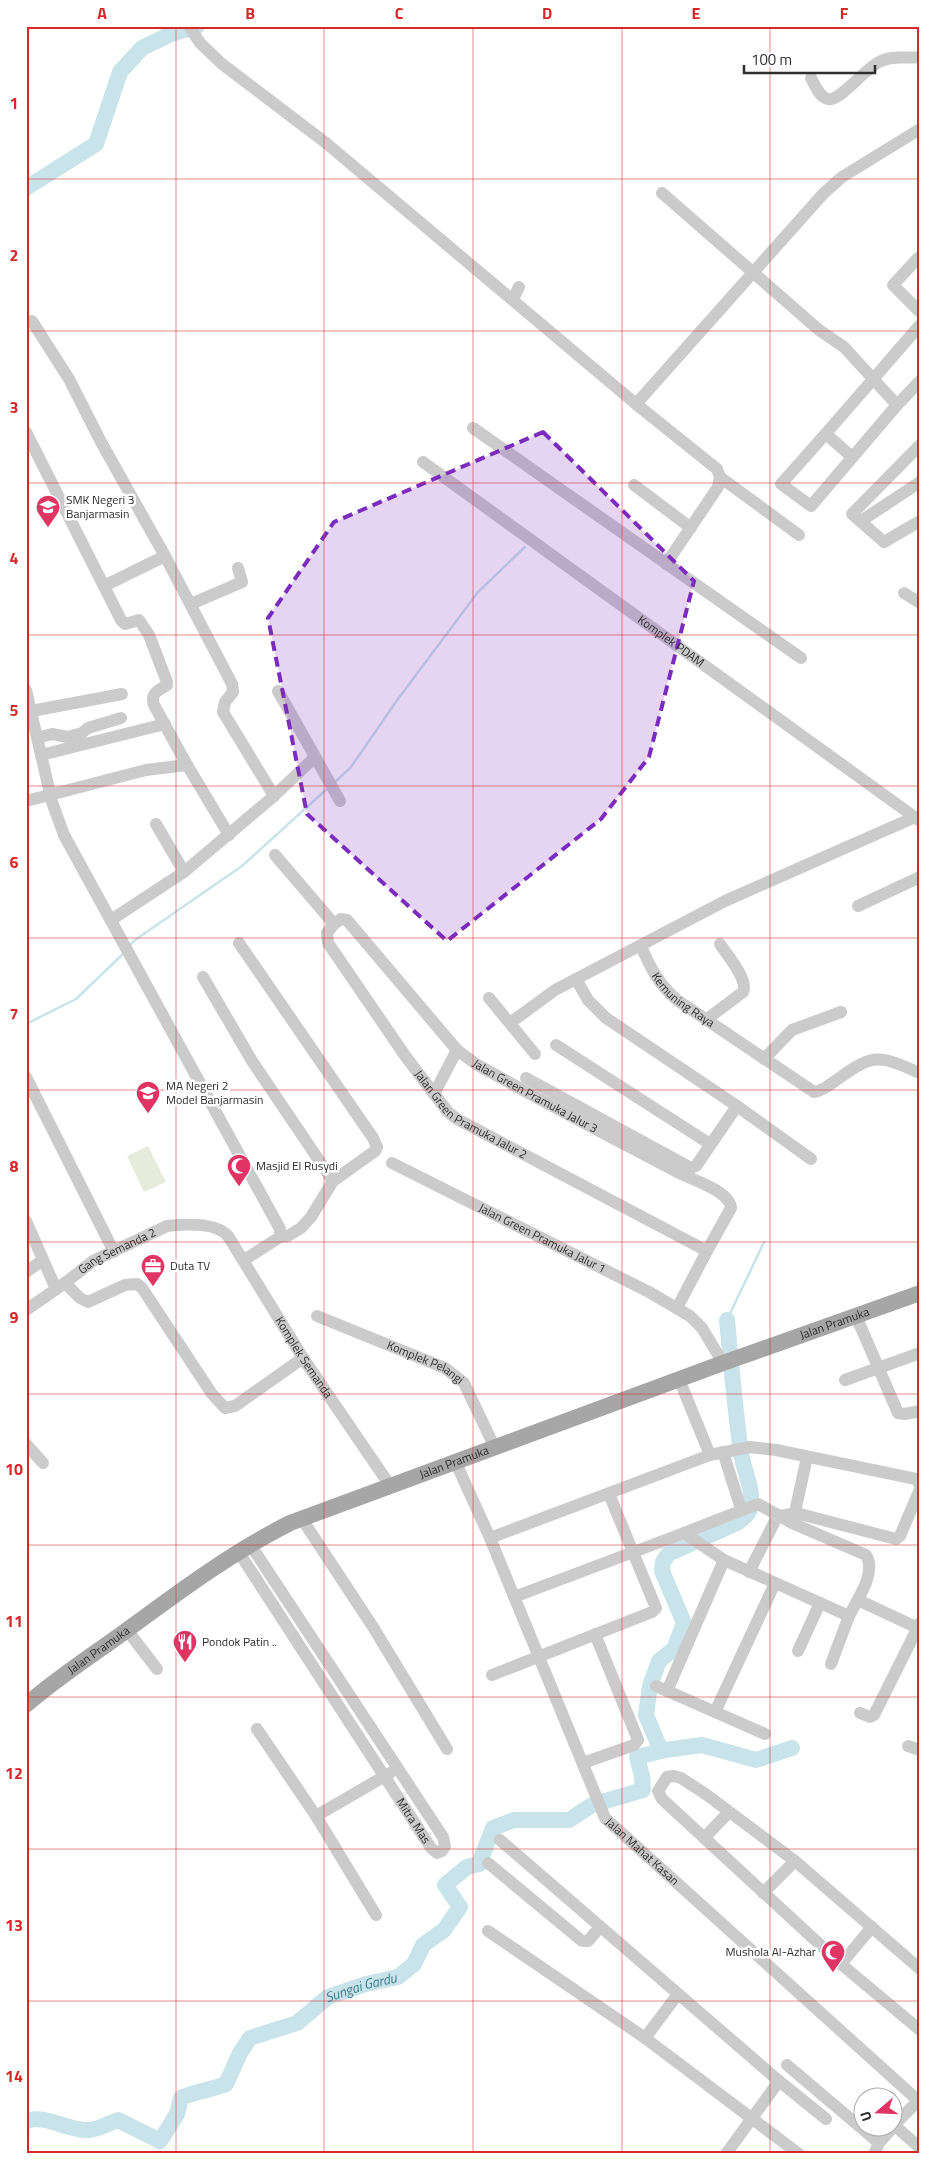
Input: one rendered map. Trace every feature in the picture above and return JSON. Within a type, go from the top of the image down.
[{"type":"main road","name":"Jalan Pramuka","points":[[26,1705],[53,1682],[244,1548],[302,1518],[456,1463],[679,1379],[920,1293]]},
{"type":"street","points":[[191,30],[200,43],[222,64],[326,143],[636,404],[717,469],[720,477],[718,487],[666,564]]},
{"type":"street","points":[[811,78],[822,95],[827,99],[834,99],[845,92],[869,68],[880,61],[894,57],[920,57]]},
{"type":"street","points":[[636,404],[752,273],[838,180],[920,128]]},
{"type":"street","points":[[662,192],[752,273],[819,330],[844,347],[897,405]]},
{"type":"street","points":[[920,260],[918,258],[893,285],[920,312]]},
{"type":"street","points":[[513,299],[519,287]]},
{"type":"street","points":[[32,321],[56,356],[101,442],[191,604],[232,684],[233,692],[223,707],[227,720],[274,796]]},
{"type":"street","points":[[920,325],[781,484],[811,506],[852,456],[920,380]]},
{"type":"street","points":[[473,428],[801,658]]},
{"type":"street","points":[[26,432],[123,623],[140,620],[149,635],[167,682],[167,685],[155,692],[152,698],[187,765],[229,835]]},
{"type":"street","points":[[826,434],[852,456]]},
{"type":"street","points":[[920,445],[852,514],[884,542],[920,521]]},
{"type":"street","name":"Komplek PDAM","points":[[423,462],[917,819]]},
{"type":"street","points":[[720,477],[799,534]]},
{"type":"street","points":[[861,521],[920,482]]},
{"type":"street","points":[[634,485],[690,528]]},
{"type":"street","points":[[104,586],[165,556]]},
{"type":"street","points":[[191,604],[242,582],[238,568]]},
{"type":"street","points":[[904,593],[920,603]]},
{"type":"street","points":[[26,690],[28,712],[37,738],[50,793],[64,835],[265,1199],[280,1229],[280,1237]]},
{"type":"street","points":[[278,691],[334,790]]},
{"type":"street","points":[[28,712],[122,694]]},
{"type":"street","points":[[37,738],[52,734],[68,737],[120,718]]},
{"type":"street","points":[[41,755],[164,724]]},
{"type":"street","points":[[111,920],[184,872],[274,796],[315,757]]},
{"type":"street","points":[[26,801],[50,793],[146,770],[187,765]]},
{"type":"street","points":[[510,1023],[541,999],[576,979],[725,901],[917,819]]},
{"type":"street","points":[[156,824],[184,872]]},
{"type":"street","points":[[275,855],[334,924]]},
{"type":"street","points":[[858,906],[920,876]]},
{"type":"street","name":"Jalan Green Pramuka Jalur 3","points":[[334,924],[341,919],[347,920],[456,1050],[499,1077],[724,1195],[730,1202],[730,1208],[707,1251]]},
{"type":"street","name":"Jalan Green Pramuka Jalur 2","points":[[334,924],[327,933],[328,942],[440,1104],[457,1119],[707,1251]]},
{"type":"street","points":[[239,943],[376,1144],[375,1151],[333,1181],[315,1211],[300,1228],[288,1236],[280,1237],[244,1260]]},
{"type":"street","points":[[707,1019],[743,992],[745,988],[744,979],[720,944]]},
{"type":"street","name":"Kemuning Raya","points":[[641,946],[655,975],[667,992],[814,1092],[823,1090],[863,1063],[877,1059],[890,1061],[920,1073]]},
{"type":"street","points":[[203,977],[252,1061],[333,1181]]},
{"type":"street","points":[[576,979],[588,1000],[606,1018],[737,1106],[811,1159]]},
{"type":"street","points":[[490,998],[535,1054]]},
{"type":"street","points":[[764,1059],[792,1030],[842,1012]]},
{"type":"street","points":[[556,1045],[710,1144]]},
{"type":"street","points":[[434,1094],[456,1050]]},
{"type":"street","points":[[26,1078],[114,1252]]},
{"type":"street","points":[[526,1078],[688,1168],[696,1166],[737,1106]]},
{"type":"street","name":"Jalan Green Pramuka Jalur 1","points":[[392,1163],[649,1292],[677,1308],[690,1316],[702,1328],[726,1362]]},
{"type":"street","points":[[26,1220],[44,1260],[61,1286],[80,1298],[88,1302],[125,1285],[137,1284],[142,1288],[212,1394],[225,1408],[235,1406],[303,1358]]},
{"type":"street","name":"Gang Semanda 2","points":[[26,1310],[93,1261],[167,1226],[180,1224],[220,1229]]},
{"type":"street","name":"Komplek Semanda","points":[[220,1229],[228,1236],[244,1260],[303,1358],[391,1486]]},
{"type":"street","points":[[677,1308],[707,1251]]},
{"type":"street","points":[[26,1272],[44,1260]]},
{"type":"street","name":"Komplek Pelangi","points":[[317,1316],[445,1368],[455,1374],[464,1384],[495,1448]]},
{"type":"street","points":[[856,1316],[898,1413],[905,1414],[920,1411]]},
{"type":"street","points":[[845,1380],[920,1353]]},
{"type":"street","points":[[679,1379],[722,1452],[748,1507]]},
{"type":"street","points":[[490,1538],[722,1452],[750,1447],[916,1479],[920,1487],[900,1536],[896,1539],[780,1515],[764,1506],[748,1507],[691,1538],[634,1552],[514,1597]]},
{"type":"street","points":[[27,1448],[43,1463]]},
{"type":"street","points":[[794,1518],[806,1457]]},
{"type":"street","name":"Jalan Mahat Kasan","points":[[456,1463],[490,1538],[601,1809],[609,1822],[919,2100],[904,2115]]},
{"type":"street","points":[[492,1675],[652,1612],[656,1608],[609,1494]]},
{"type":"street","points":[[749,1572],[780,1515]]},
{"type":"street","points":[[302,1518],[374,1627],[447,1749]]},
{"type":"street","points":[[794,1518],[866,1555],[870,1568],[858,1600],[849,1616],[832,1664]]},
{"type":"street","points":[[691,1538],[724,1560],[849,1616]]},
{"type":"street","name":"Mitra Mas","points":[[244,1548],[331,1681],[397,1769],[443,1838],[445,1846],[442,1851],[437,1853],[431,1848],[384,1776],[331,1681]]},
{"type":"street","points":[[724,1560],[661,1688],[765,1734]]},
{"type":"street","points":[[715,1712],[774,1583]]},
{"type":"street","points":[[858,1600],[919,1627],[874,1715],[870,1717],[860,1713]]},
{"type":"street","points":[[798,1651],[820,1603]]},
{"type":"street","points":[[127,1630],[156,1669]]},
{"type":"street","points":[[583,1763],[634,1745],[638,1740],[595,1634]]},
{"type":"street","points":[[258,1729],[316,1816],[376,1915]]},
{"type":"street","points":[[316,1816],[397,1769]]},
{"type":"street","points":[[920,1969],[795,1861],[681,1778],[674,1776],[667,1778],[659,1787],[659,1795],[763,1893],[841,1964],[920,2030]]},
{"type":"street","points":[[704,1838],[729,1812]]},
{"type":"street","points":[[500,1840],[779,2081],[826,2119]]},
{"type":"street","points":[[763,1893],[795,1861]]},
{"type":"street","points":[[488,1863],[582,1941],[588,1941],[600,1927]]},
{"type":"street","points":[[841,1964],[872,1927]]},
{"type":"street","points":[[488,1931],[645,2038],[799,2154]]},
{"type":"street","points":[[645,2038],[678,1994]]},
{"type":"street","points":[[787,2065],[876,2148]]},
{"type":"street","points":[[726,2154],[751,2116],[779,2081]]},
{"type":"street","points":[[904,2135],[920,2148]]},
{"type":"street","name":"Jalan Mahat Kasan","points":[[876,2148],[884,2138]]},
{"type":"highlighted area","points":[[543,432],[694,581],[649,757],[601,819],[447,941],[307,814],[268,618],[334,522]]},
{"type":"green space","points":[[148,1146],[166,1182],[144,1192],[127,1156]]},
{"type":"waterway","points":[[26,188],[96,144],[120,72],[142,48],[171,34],[197,26]]},
{"type":"waterway","points":[[335,782],[351,767],[398,699],[478,592],[525,547]]},
{"type":"waterway","points":[[130,945],[242,866],[329,787]]},
{"type":"waterway","points":[[26,1024],[76,999],[124,953]]},
{"type":"waterway","points":[[727,1320],[764,1242]]},
{"type":"waterway","points":[[661,1751],[646,1715],[650,1686],[659,1661],[674,1649],[684,1623],[662,1571],[663,1562],[668,1554],[737,1523],[744,1518],[751,1506],[751,1492],[742,1460],[727,1320]]},
{"type":"waterway","name":"Sungai Gardu","points":[[26,2121],[42,2120],[80,2130],[92,2130],[118,2120],[160,2141],[177,2114],[181,2098],[226,2084],[240,2053],[250,2038],[297,2023],[328,1997],[366,1984],[398,1977],[414,1964],[423,1945],[444,1930],[460,1907],[445,1885],[467,1867],[479,1864],[493,1828],[514,1820],[569,1820],[592,1805],[643,1790],[642,1776],[637,1757],[665,1750],[702,1745],[756,1760],[792,1748]]},
{"type":"place","name":"SMK Negeri 3 Banjarmasin","points":[[48,528]]},
{"type":"place","name":"MA Negeri 2 Model Banjarmasin","points":[[148,1114]]},
{"type":"place","name":"Masjid El Rusydi","points":[[239,1187]]},
{"type":"place","name":"Duta TV","points":[[153,1287]]},
{"type":"place","name":"Pondok Patin ..","points":[[185,1663]]},
{"type":"place","name":"Mushola Al-Azhar","points":[[833,1973]]}]
